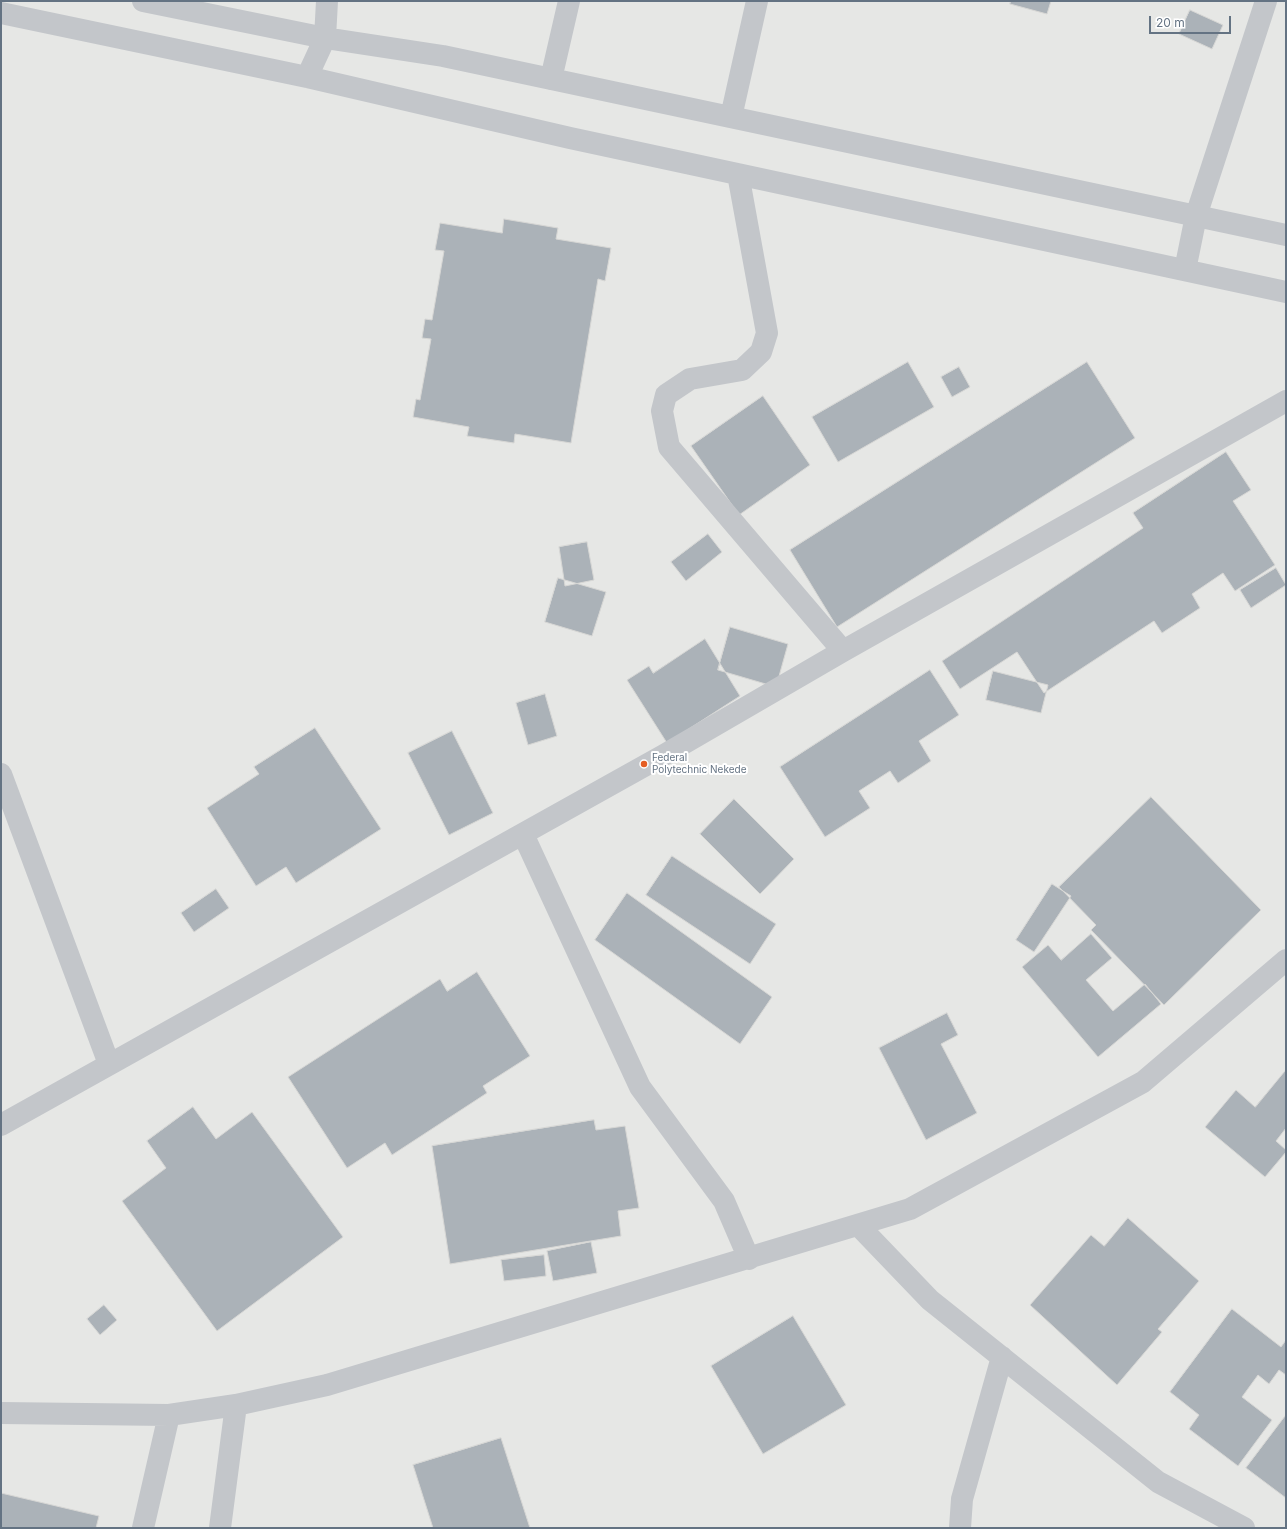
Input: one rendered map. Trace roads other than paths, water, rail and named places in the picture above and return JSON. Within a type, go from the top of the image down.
[{"type":"street","points":[[143,1],[325,38],[443,56],[1286,235]]},
{"type":"street","points":[[307,77],[325,38],[327,1]]},
{"type":"street","points":[[552,79],[569,1]]},
{"type":"street","points":[[731,117],[757,1]]},
{"type":"street","points":[[1185,270],[1196,216],[1266,1]]},
{"type":"street","points":[[1,12],[307,77],[570,138],[1286,292]]},
{"type":"street","points":[[738,174],[767,332],[761,352],[742,370],[690,379],[666,395],[662,411],[669,447],[843,651]]},
{"type":"street","points":[[1,1125],[664,755],[843,651],[1286,401]]},
{"type":"street","points":[[1,774],[109,1064]]},
{"type":"street","points":[[523,834],[640,1087],[724,1201],[749,1259]]},
{"type":"street","points":[[1,1413],[169,1415],[236,1405],[327,1385],[910,1210],[1143,1082],[1286,960]]},
{"type":"street","points":[[860,1226],[930,1300],[1158,1482],[1244,1528]]},
{"type":"street","points":[[960,1528],[962,1500],[1002,1357]]},
{"type":"street","points":[[220,1528],[236,1405]]},
{"type":"street","points":[[143,1528],[169,1415]]},
{"type":"place","name":"Federal Polytechnic Nekede","points":[[644,764]]}]
